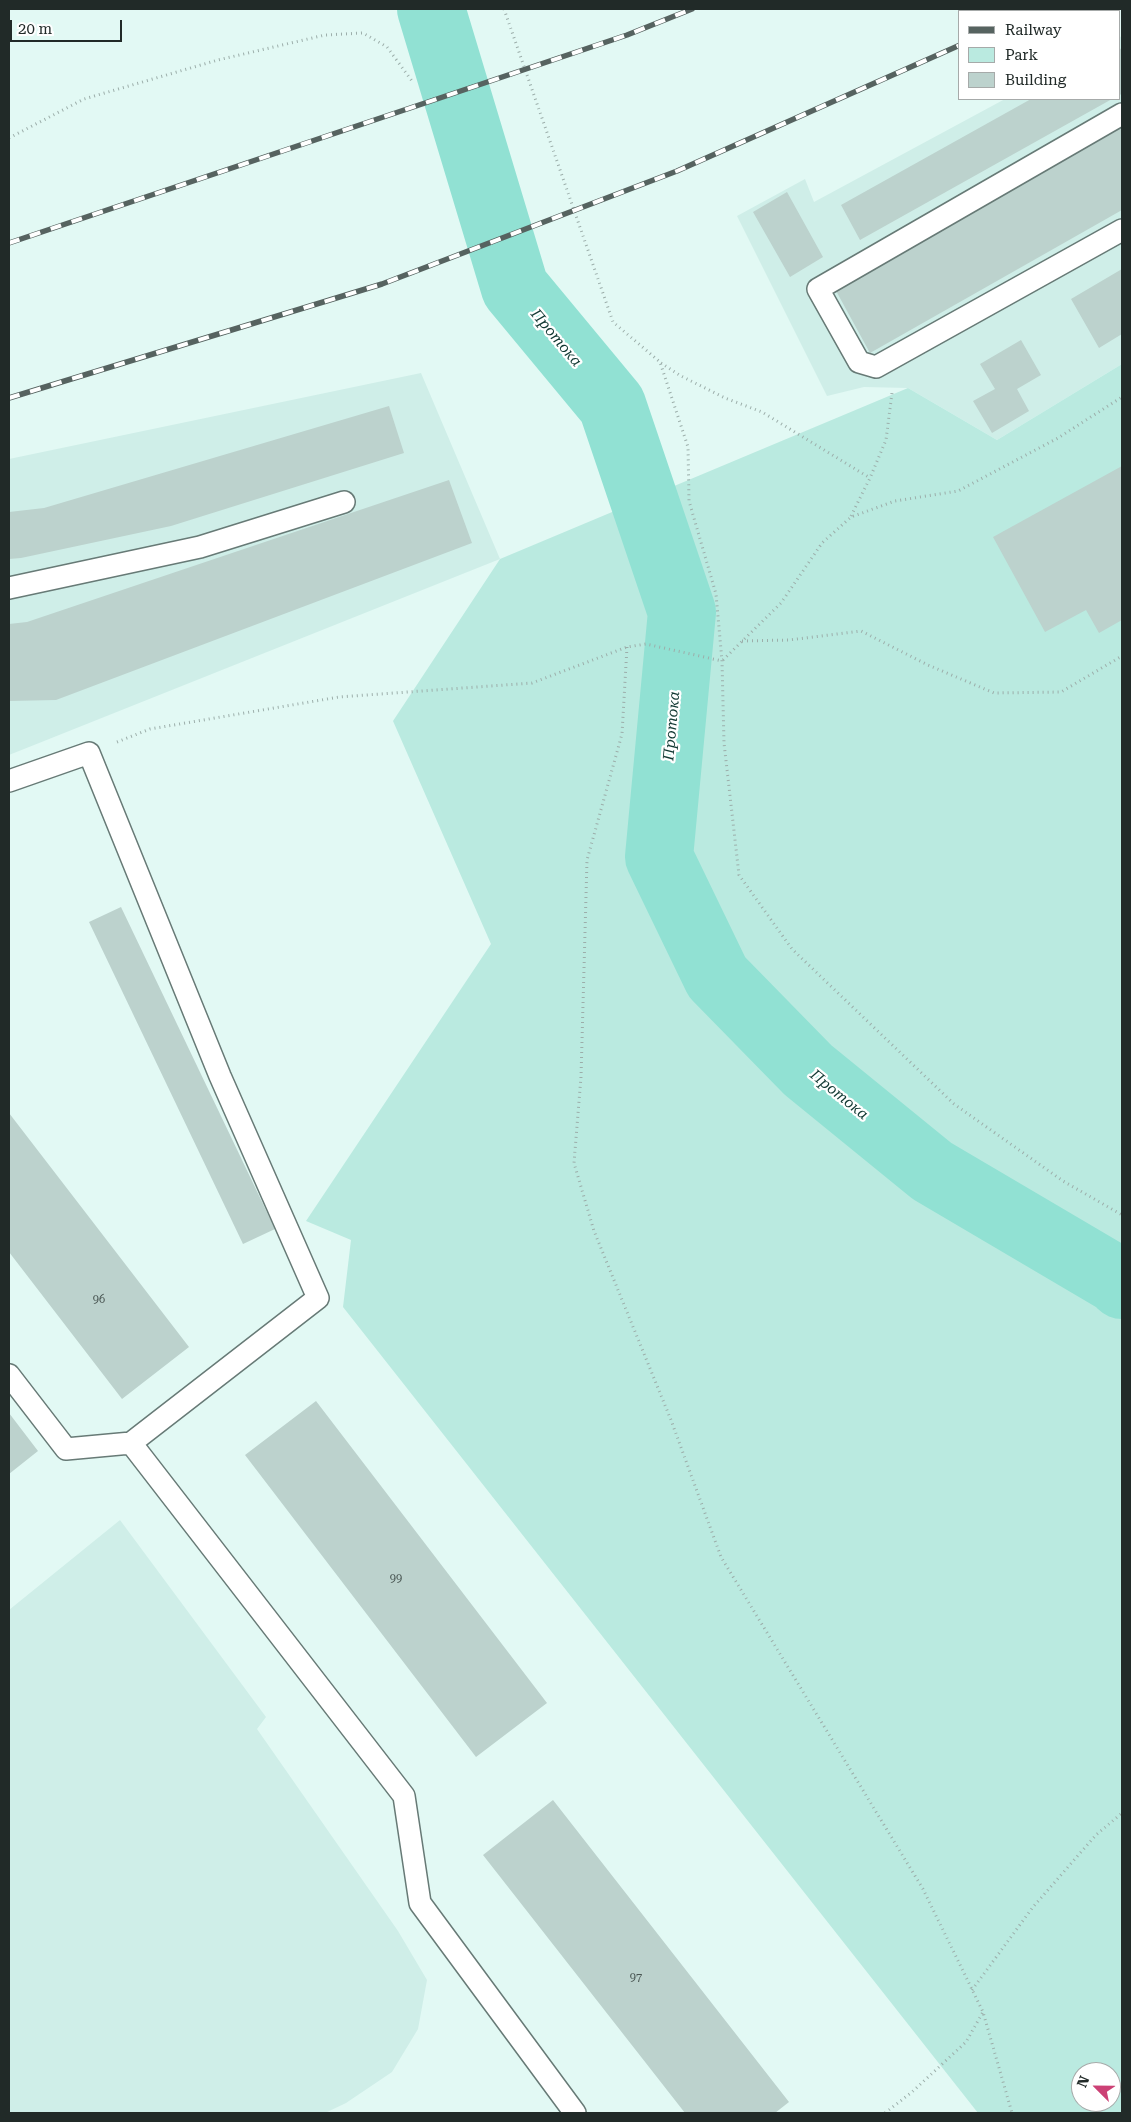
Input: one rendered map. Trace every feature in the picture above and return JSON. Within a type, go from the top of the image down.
[{"type":"lane","points":[[1122,114],[818,289],[859,362],[876,367],[1122,230]]},
{"type":"lane","points":[[9,588],[200,547],[344,502]]},
{"type":"lane","points":[[9,781],[89,753],[220,1076],[318,1298],[131,1443],[66,1449],[9,1375]]},
{"type":"lane","points":[[131,1443],[404,1796],[420,1904],[575,2113]]},
{"type":"path","points":[[504,9],[612,322],[660,362],[681,376],[725,398],[762,412],[870,478]]},
{"type":"path","points":[[9,138],[84,99],[218,60],[325,35],[363,34],[387,47],[412,80]]},
{"type":"path","points":[[722,661],[781,603],[822,543],[851,516],[886,440],[892,407],[894,358]]},
{"type":"path","points":[[660,362],[688,447],[689,502],[716,594],[722,661],[724,742],[738,875],[792,949],[954,1104],[1063,1182],[1122,1215]]},
{"type":"path","points":[[851,516],[895,501],[958,491],[1058,438],[1122,396]]},
{"type":"path","points":[[741,641],[789,640],[861,632],[994,693],[1061,692],[1122,656]]},
{"type":"path","points":[[89,753],[150,730],[339,697],[532,683],[627,647],[646,644],[722,661]]},
{"type":"path","points":[[627,647],[622,734],[587,860],[581,1077],[574,1163],[594,1231],[671,1420],[721,1557],[923,1889],[983,2012],[1012,2113]]},
{"type":"path","points":[[972,1990],[1032,1907],[1096,1835],[1122,1813]]},
{"type":"path","points":[[885,2113],[912,2092],[966,2042],[983,2012]]},
{"type":"shaded area","points":[[1121,36],[1122,364],[997,440],[908,388],[864,387],[827,396],[737,216],[805,179],[814,202],[1003,100],[1121,100]]},
{"type":"shaded area","points":[[421,373],[500,559],[9,755],[9,459]]},
{"type":"shaded area","points":[[120,1520],[266,1717],[257,1729],[398,1931],[427,1980],[418,2029],[392,2072],[346,2103],[325,2113],[9,2113],[9,1610]]},
{"type":"green space","points":[[1122,364],[1122,2113],[978,2113],[343,1307],[351,1240],[306,1221],[491,944],[393,721],[500,559],[908,388],[997,440]]},
{"type":"building","points":[[1121,48],[1122,48],[1121,94]]},
{"type":"building","points":[[1029,100],[1110,100],[860,240],[841,205]]},
{"type":"building","points":[[1122,126],[1122,210],[870,353],[835,289]]},
{"type":"building","points":[[787,192],[823,257],[790,277],[753,212]]},
{"type":"building","points":[[1122,269],[1122,334],[1099,348],[1071,299]]},
{"type":"building","points":[[1021,340],[1041,375],[1017,389],[1029,411],[992,433],[973,401],[995,389],[980,364]]},
{"type":"building","points":[[389,406],[404,453],[171,526],[9,559],[9,512],[44,508]]},
{"type":"building","points":[[1122,466],[1122,620],[1099,633],[1086,610],[1045,632],[993,537]]},
{"type":"building","points":[[449,480],[472,543],[56,700],[9,701],[9,624],[27,622]]},
{"type":"building","points":[[121,907],[275,1229],[243,1244],[89,922]]},
{"type":"building","points":[[9,1113],[189,1347],[122,1399],[9,1252]]},
{"type":"building","points":[[316,1401],[547,1703],[476,1757],[245,1455]]},
{"type":"building","points":[[9,1413],[38,1451],[9,1474]]},
{"type":"building","points":[[553,1800],[789,2102],[775,2113],[685,2113],[483,1855]]},
{"type":"waterway","name":"Протока","points":[[431,9],[515,288],[612,405],[682,612],[659,857],[717,977],[808,1070],[932,1171],[1117,1280],[1122,1285]]},
{"type":"railway","points":[[9,243],[627,35],[692,9]]},
{"type":"railway","points":[[9,398],[382,284],[677,171],[958,46]]}]
